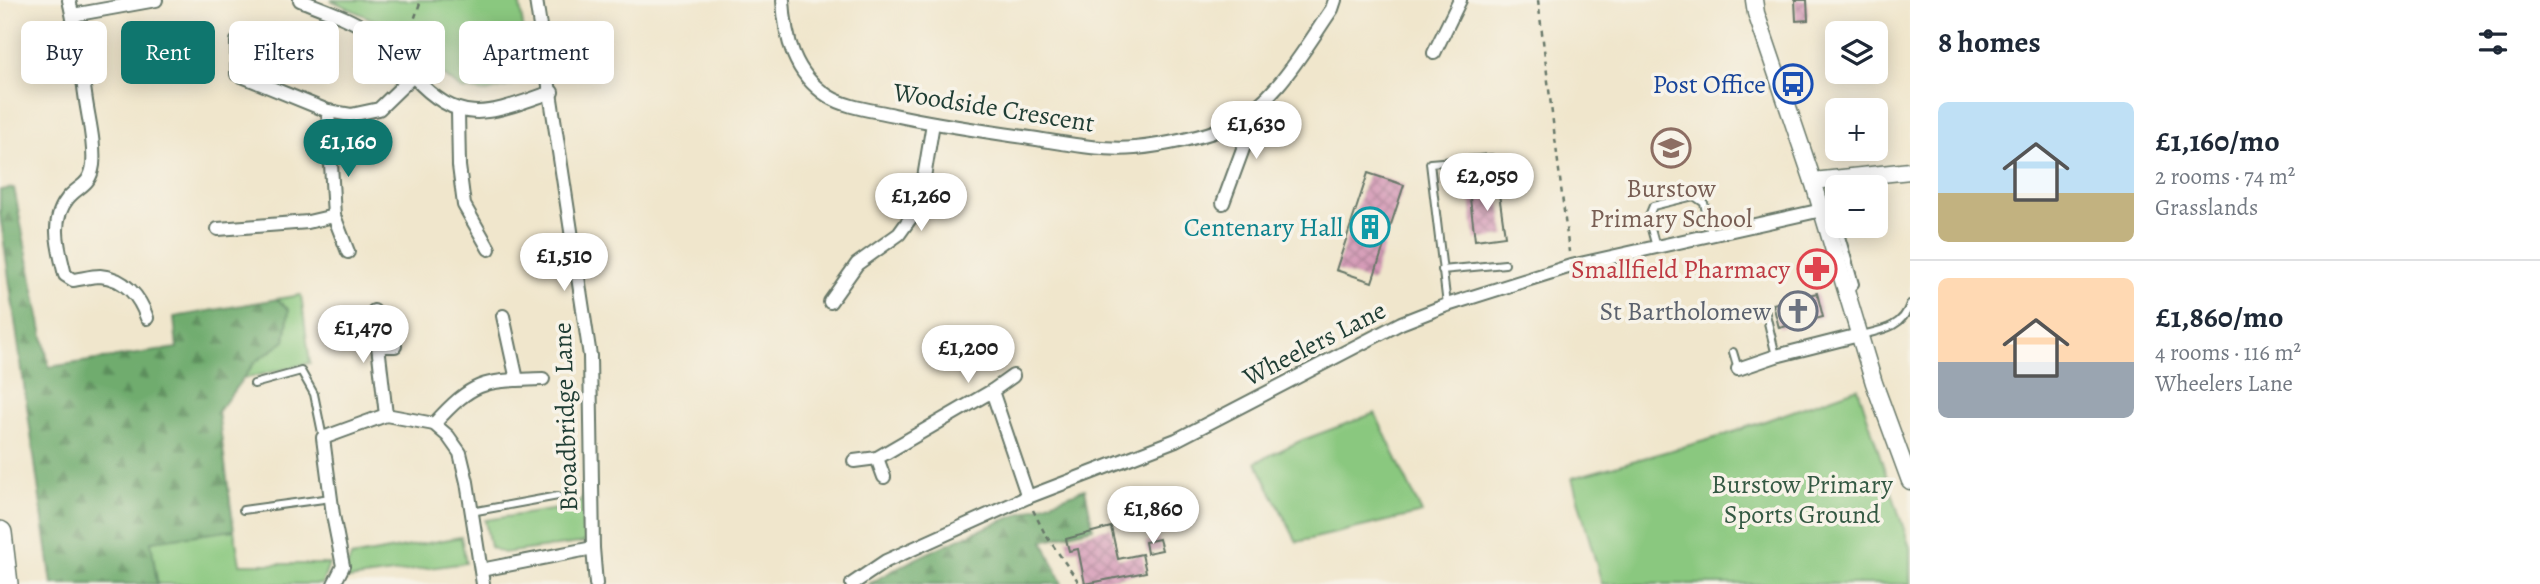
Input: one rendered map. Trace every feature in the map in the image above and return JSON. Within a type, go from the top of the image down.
[{"type":"highway","points":[[0,533],[6,584]]},
{"type":"street","points":[[69,0],[93,162],[90,177],[83,187],[69,197],[59,214],[56,229],[65,275],[73,280],[99,276],[125,285],[141,303],[147,318]]},
{"type":"street","points":[[73,15],[156,0]]},
{"type":"street","points":[[300,0],[353,22]]},
{"type":"street","name":"Broadbridge Lane","points":[[537,0],[590,356],[596,584]]},
{"type":"street","name":"Woodside Crescent","points":[[783,0],[785,27],[794,59],[810,81],[829,97],[853,106],[933,123],[1084,146],[1135,148],[1227,127],[1258,107],[1293,66],[1332,9],[1335,0]]},
{"type":"street","points":[[1434,52],[1460,0]]},
{"type":"street","points":[[1754,0],[1756,13],[1813,181],[1825,204]]},
{"type":"street","points":[[262,84],[328,111],[351,115],[379,109],[405,84]]},
{"type":"street","points":[[422,84],[442,103],[458,111],[486,113],[552,92]]},
{"type":"street","name":"Woodside Crescent","points":[[1223,203],[1258,107]]},
{"type":"street","points":[[328,111],[334,216],[348,252]]},
{"type":"street","points":[[458,111],[459,166],[464,205],[489,249]]},
{"type":"street","points":[[831,302],[857,264],[899,234],[914,213],[922,190],[933,123]]},
{"type":"street","points":[[1813,181],[1910,171]]},
{"type":"street","points":[[218,229],[309,222],[334,216]]},
{"type":"street","name":"Wheelers Lane","points":[[852,584],[886,561],[1028,497],[1165,445],[1356,344],[1447,305],[1571,266],[1746,228],[1825,219]]},
{"type":"street","points":[[1835,238],[1845,295],[1874,383],[1909,475]]},
{"type":"street","points":[[374,311],[386,415]]},
{"type":"street","points":[[503,316],[517,380]]},
{"type":"street","points":[[1738,369],[1776,356],[1859,335]]},
{"type":"street","points":[[378,346],[395,346]]},
{"type":"street","points":[[854,461],[877,458],[1013,376]]},
{"type":"street","points":[[434,425],[459,397],[480,384],[543,379]]},
{"type":"street","points":[[992,391],[1028,497]]},
{"type":"street","points":[[334,584],[343,566],[323,438],[386,415],[434,425],[448,436],[460,453],[483,584]]},
{"type":"street","points":[[877,458],[884,477]]},
{"type":"street","points":[[481,570],[593,548]]},
{"type":"lane","points":[[1447,305],[1430,163],[1491,158]]},
{"type":"lane","points":[[1656,248],[1648,218],[1653,206],[1694,196],[1704,203],[1712,236]]},
{"type":"lane","points":[[1839,238],[1855,284],[1845,295]]},
{"type":"lane","points":[[1443,270],[1505,264]]},
{"type":"lane","points":[[1859,335],[1899,323],[1910,304]]},
{"type":"lane","points":[[1765,310],[1776,356]]},
{"type":"lane","points":[[1733,352],[1738,369]]},
{"type":"lane","points":[[254,384],[302,371],[314,394],[323,438]]},
{"type":"lane","points":[[471,512],[558,496]]},
{"type":"lane","points":[[243,510],[331,498]]},
{"type":"path","points":[[414,21],[421,0]]},
{"type":"path","points":[[1538,0],[1571,266]]},
{"type":"path","points":[[1028,497],[1045,534],[1080,584]]},
{"type":"green space","points":[[331,0],[519,0],[522,21],[459,21],[459,84],[515,84],[487,92],[461,89],[445,76],[445,21],[376,21]]},
{"type":"green space","points":[[14,188],[49,367],[177,348],[174,317],[277,299],[289,310],[285,341],[255,362],[218,412],[234,530],[151,541],[157,584],[52,584],[0,214],[0,190]]},
{"type":"green space","points":[[301,295],[310,363],[243,379],[255,362],[285,341],[289,310],[277,299]]},
{"type":"green space","name":"Burstow Primary Sports Ground","points":[[1858,388],[1910,548],[1910,584],[1602,584],[1572,478],[1722,436]]},
{"type":"green space","points":[[1375,413],[1422,513],[1297,542],[1256,462],[1300,441]]},
{"type":"green space","points":[[592,482],[587,542],[503,553],[490,547],[485,520],[577,506]]},
{"type":"green space","points":[[1085,489],[1093,528],[1043,541],[1062,584],[869,584],[948,544]]},
{"type":"green space","points":[[234,530],[240,564],[329,564],[322,584],[158,584],[150,541]]},
{"type":"green space","points":[[461,537],[466,563],[342,580],[351,557]]},
{"type":"building","points":[[1795,0],[1807,0],[1808,20],[1796,21]]},
{"type":"building","name":"Centenary Hall","points":[[1368,173],[1404,185],[1372,282],[1336,270]]},
{"type":"building","points":[[1498,187],[1505,236],[1475,240],[1469,190]]},
{"type":"building","name":"St Bartholomew","points":[[1817,293],[1823,317],[1779,328],[1773,304]]},
{"type":"building","points":[[1111,527],[1118,559],[1142,554],[1146,572],[1085,584],[1078,549],[1069,551],[1066,539]]},
{"type":"building","points":[[1159,539],[1162,550],[1147,553],[1145,542]]},
{"type":"place","name":"Post Office","points":[[1793,84]]},
{"type":"place","name":"Burstow Primary School","points":[[1671,148]]},
{"type":"place","name":"Centenary Hall","points":[[1370,227]]},
{"type":"place","name":"Smallfield Pharmacy","points":[[1817,269]]},
{"type":"place","name":"St Bartholomew","points":[[1798,311]]}]
